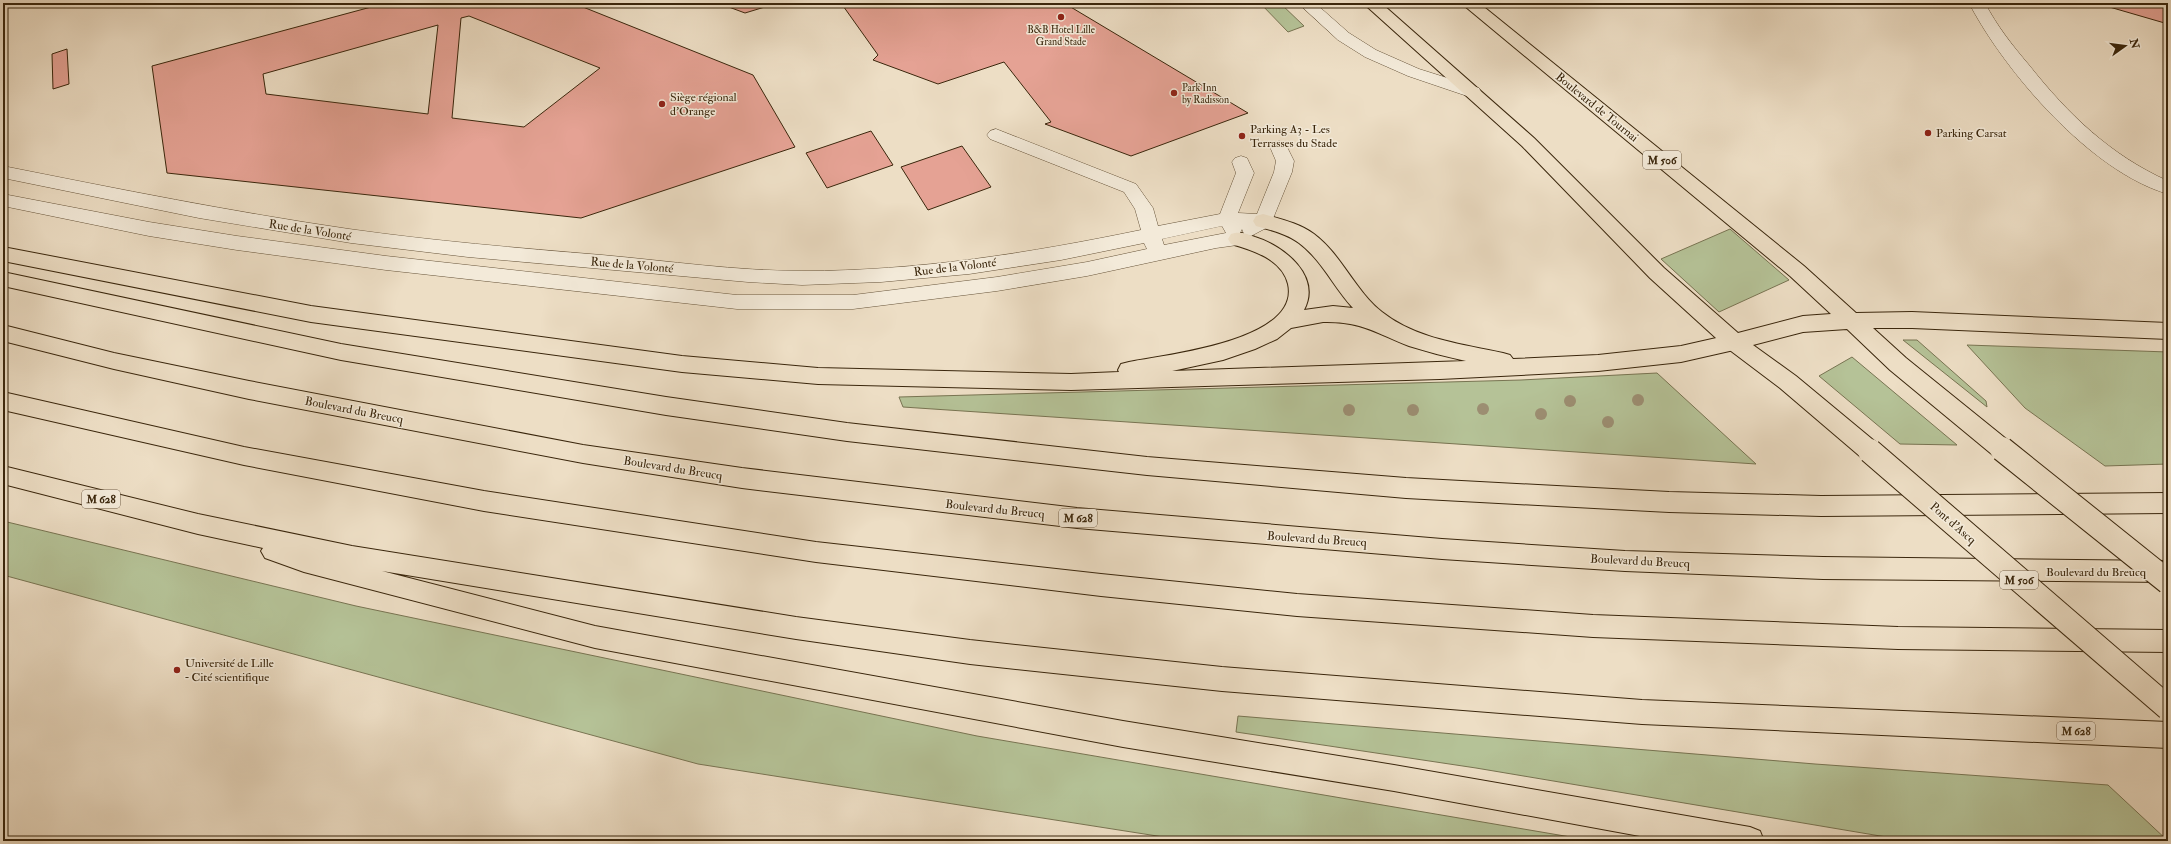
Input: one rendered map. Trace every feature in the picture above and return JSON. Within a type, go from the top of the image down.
[{"type":"main road","name":"M 506","points":[[1371,3],[1473,92],[1557,171],[1635,253],[1734,342]]},
{"type":"main road","name":"Boulevard de Tournai","points":[[1469,3],[1725,211],[1853,321]]},
{"type":"main road","points":[[1263,220],[1291,230],[1312,242],[1354,296],[1375,318],[1395,331],[1416,339],[1529,367]]},
{"type":"main road","points":[[1071,382],[1225,350],[1258,340],[1287,321],[1294,312],[1298,300],[1299,286],[1292,270],[1281,258],[1265,248],[1238,239]]},
{"type":"main road","points":[[3,254],[311,314],[674,363],[818,376],[1071,382],[1529,367],[1681,354],[1803,324],[1853,321],[1912,320],[2168,331]]},
{"type":"main road","points":[[3,279],[334,350],[596,395],[855,433],[1132,465],[1406,488],[1668,502],[1821,506],[2168,503]]},
{"type":"main road","points":[[1287,321],[1309,316],[1340,313],[1357,316],[1386,326]]},
{"type":"main road","name":"M 506","points":[[1853,321],[1898,364],[2168,582]]},
{"type":"main road","name":"Boulevard du Breucq","points":[[3,333],[114,362],[234,387],[583,454],[742,478],[1070,517],[1426,548],[1640,562],[1830,568],[2168,572]]},
{"type":"main road","name":"Pont d'Ascq","points":[[1734,342],[1788,382],[1870,451],[2168,708]]},
{"type":"main road","points":[[3,401],[244,456],[484,501],[816,552],[920,565],[1297,605],[1593,626],[1898,638],[2168,641]]},
{"type":"main road","name":"M 628","points":[[3,475],[198,524],[352,556],[670,609],[955,650],[1222,679],[1642,712],[2168,735]]},
{"type":"main road","points":[[198,524],[304,562],[595,637],[1122,734],[1394,778],[1617,819],[1750,841]]},
{"type":"lane","points":[[1306,3],[1334,29],[1374,55],[1393,65],[1473,92]]},
{"type":"lane","points":[[1977,3],[1992,30],[2039,91],[2078,132],[2104,154],[2147,180],[2168,188]]},
{"type":"lane","points":[[996,135],[1130,188],[1144,208],[1156,253]]},
{"type":"lane","points":[[1241,162],[1245,174],[1227,219],[1238,239],[1263,220],[1283,172],[1285,161],[1279,147]]},
{"type":"lane","name":"Rue de la Volonté","points":[[3,172],[199,212],[351,236],[468,250],[748,275],[802,278],[847,277],[969,267],[1061,253],[1227,219],[1263,220]]},
{"type":"lane","name":"Rue de la Volonté","points":[[3,200],[149,228],[268,248],[386,263],[737,302],[854,302],[997,284],[1087,269],[1216,241],[1238,239]]},
{"type":"lane","points":[[2142,330],[2168,325]]},
{"type":"green space","points":[[1260,3],[1280,3],[1304,26],[1288,32]]},
{"type":"green space","points":[[1730,229],[1789,280],[1719,312],[1661,259]]},
{"type":"green space","points":[[1903,340],[1917,340],[1986,401],[1987,407]]},
{"type":"green space","points":[[1967,345],[2168,352],[2168,464],[2105,466],[2025,408]]},
{"type":"green space","points":[[1852,357],[1957,445],[1900,444],[1819,376]]},
{"type":"green space","points":[[1657,373],[1756,464],[903,407],[899,397],[1521,380]]},
{"type":"green space","points":[[3,521],[356,606],[977,736],[1594,841],[1189,841],[698,764],[3,575]]},
{"type":"green space","points":[[1238,716],[1815,764],[2108,785],[2168,841],[1910,841],[1476,768],[1236,732]]},
{"type":"building","name":"Siège régional d'Orange","points":[[386,3],[573,3],[753,75],[795,147],[581,218],[167,173],[152,66]],"holes":[[[469,16],[600,68],[524,127],[452,118],[461,18]],[[438,25],[428,114],[266,94],[263,74]]]},
{"type":"building","points":[[718,3],[778,3],[745,13]]},
{"type":"building","points":[[841,3],[1064,3],[1248,113],[1131,156],[1045,124],[1051,122],[1004,62],[938,84],[873,60],[878,55]]},
{"type":"building","points":[[2107,3],[2168,3],[2168,24],[2106,6]]},
{"type":"building","points":[[67,49],[69,84],[53,89],[52,54]]},
{"type":"building","points":[[871,131],[893,165],[827,188],[806,153]]},
{"type":"building","points":[[962,146],[991,187],[928,210],[901,167]]},
{"type":"place","name":"B&B Hotel Lille Grand Stade","points":[[1061,17]]},
{"type":"place","name":"Park Inn by Radisson","points":[[1174,93]]},
{"type":"place","name":"Siège régional d'Orange","points":[[662,104]]},
{"type":"place","name":"Parking Carsat","points":[[1928,133]]},
{"type":"place","name":"Parking A3 - Les Terrasses du Stade","points":[[1242,136]]},
{"type":"place","name":"Université de Lille ‐ Cité scientifique","points":[[177,670]]}]
